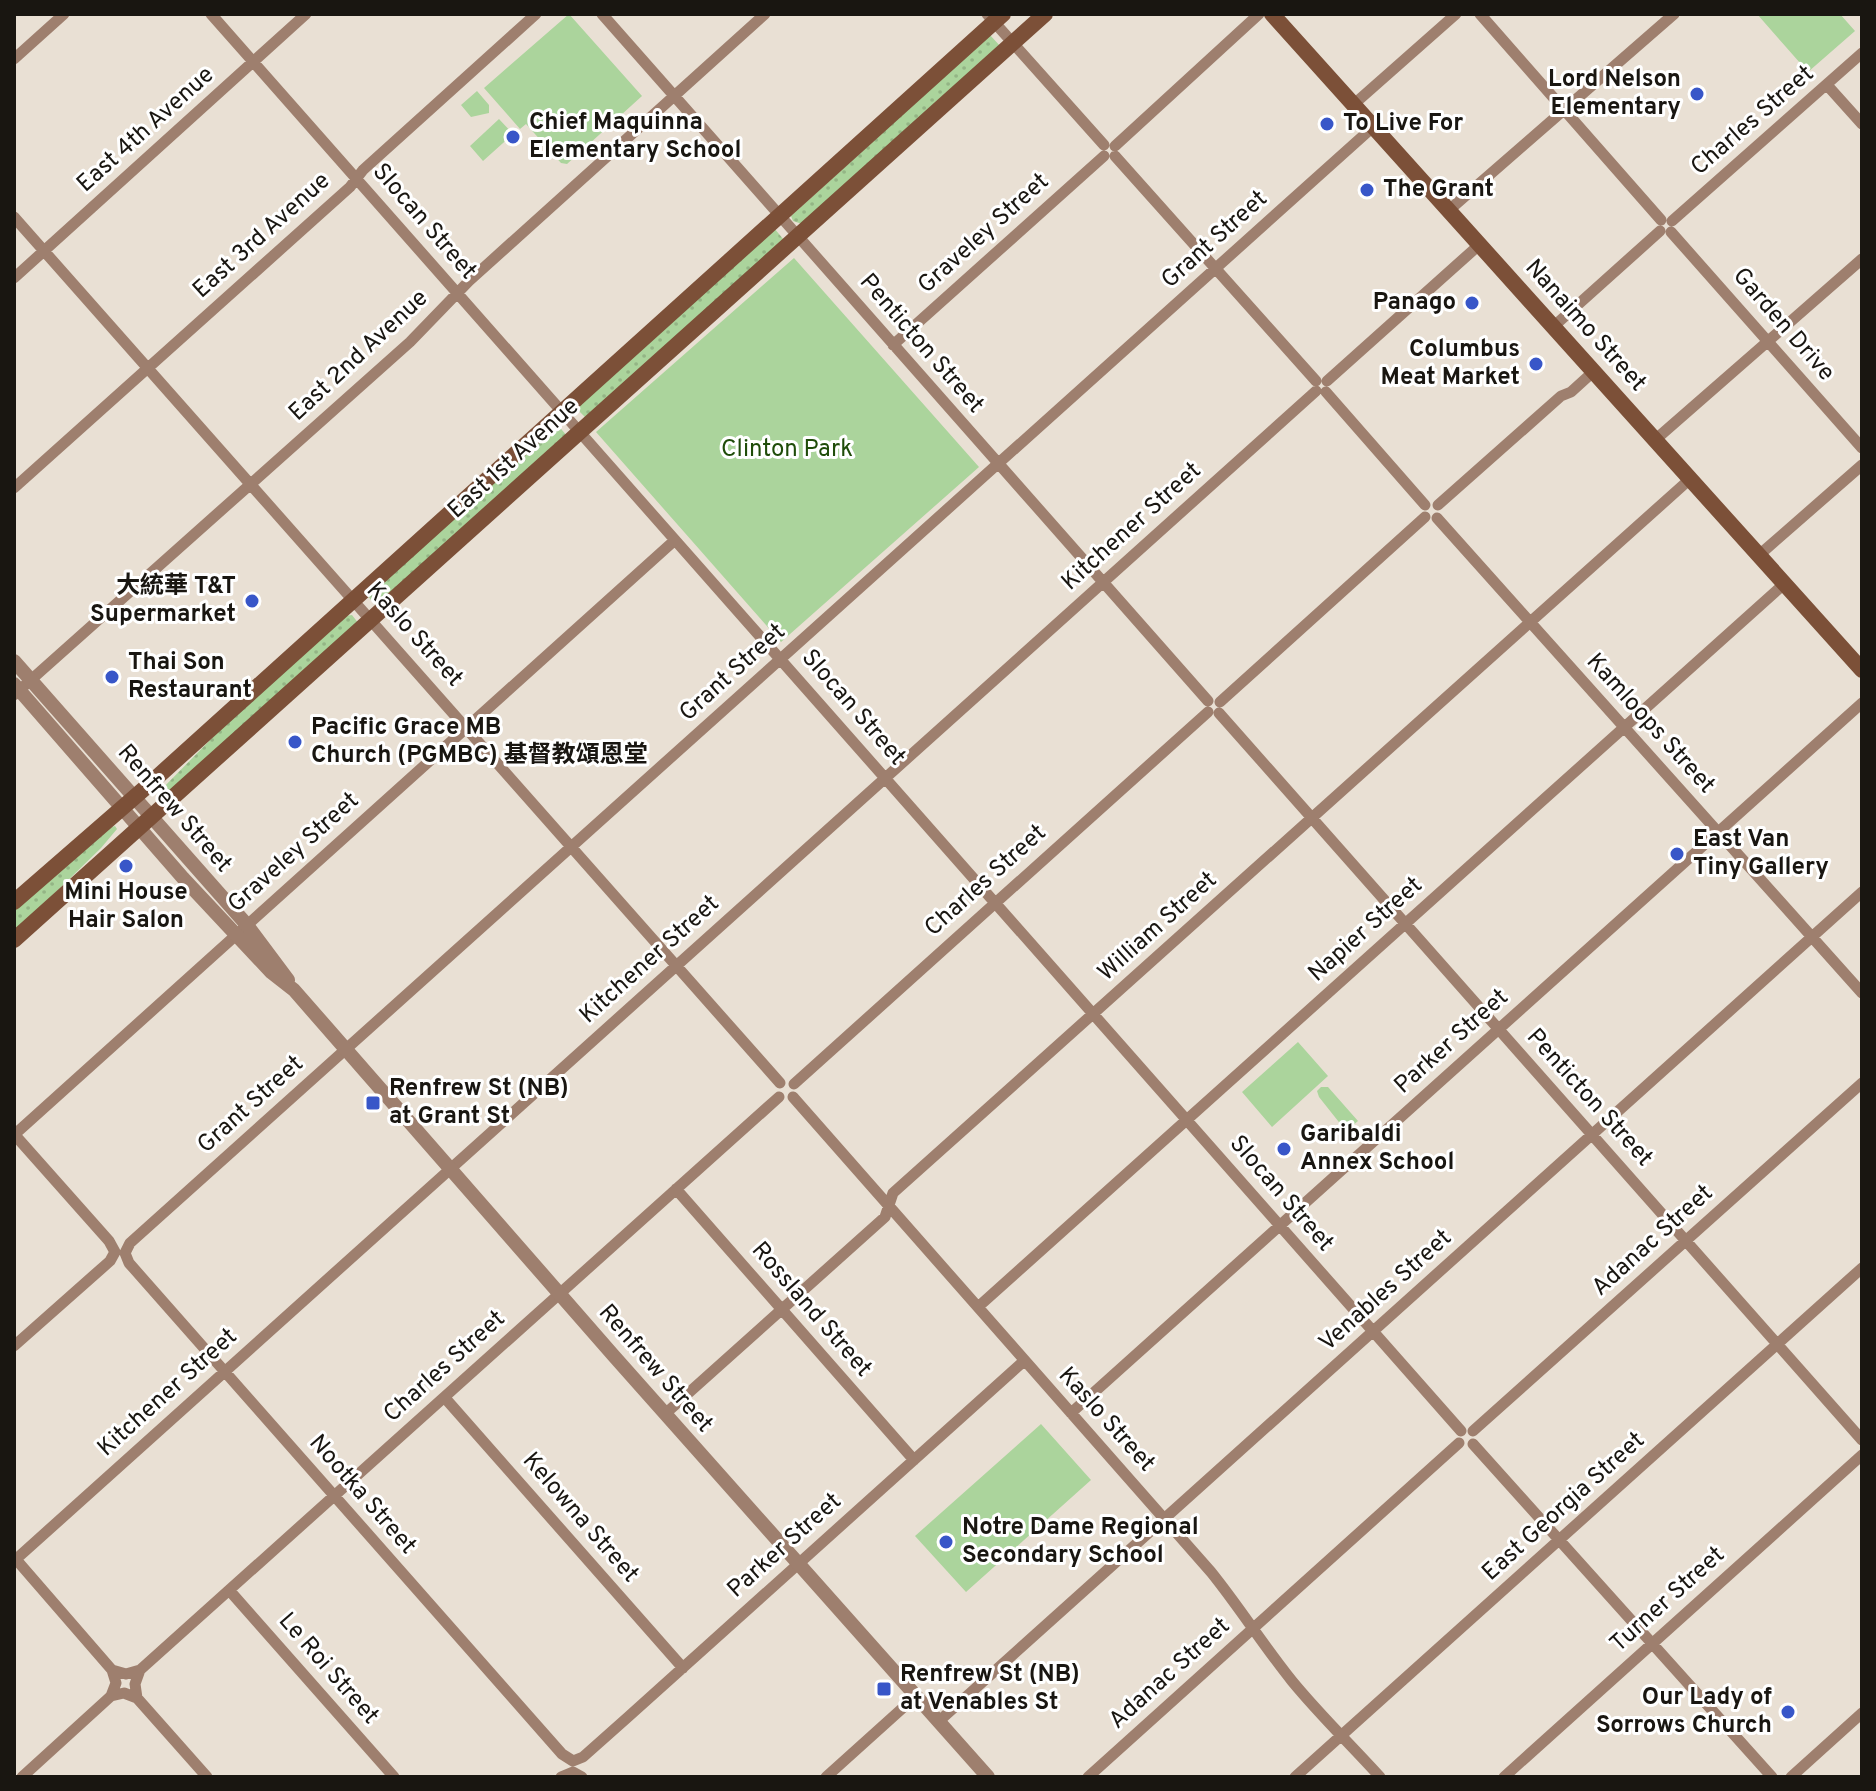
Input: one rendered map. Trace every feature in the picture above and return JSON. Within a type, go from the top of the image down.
[{"type":"main road","name":"East 1st Avenue","points":[[14,940],[1045,14]]},
{"type":"main road","name":"Nanaimo Street","points":[[1272,14],[1862,670]]},
{"type":"main road","name":"East 1st Avenue","points":[[14,902],[128,803],[994,17]]},
{"type":"street","points":[[14,59],[64,14]]},
{"type":"street","name":"Slocan Street","points":[[211,14],[1464,1435]]},
{"type":"street","name":"East 4th Avenue","points":[[14,278],[306,14]]},
{"type":"street","name":"East 3rd Avenue","points":[[14,488],[536,14]]},
{"type":"street","name":"Penticton Street","points":[[602,14],[1862,1440]]},
{"type":"street","name":"East 2nd Avenue","points":[[16,689],[31,679],[410,342],[458,293],[765,14]]},
{"type":"street","name":"Graveley Street","points":[[893,345],[1259,14]]},
{"type":"street","points":[[1353,105],[1456,14]]},
{"type":"street","name":"Garden Drive","points":[[1480,14],[1862,448]]},
{"type":"street","points":[[1448,211],[1674,14]]},
{"type":"street","name":"Kamloops Street","points":[[994,17],[1013,43],[1321,386],[1429,513],[1862,993]]},
{"type":"street","name":"Charles Street","points":[[1553,327],[1862,53]]},
{"type":"street","points":[[1827,85],[1862,124]]},
{"type":"street","name":"Grant Street","points":[[14,1346],[1373,127]]},
{"type":"street","name":"Kaslo Street","points":[[14,217],[780,1083]]},
{"type":"street","name":"Kitchener Street","points":[[15,1559],[1479,245]]},
{"type":"street","points":[[1655,440],[1862,259]]},
{"type":"street","points":[[1429,513],[1441,512],[1438,505],[1541,413],[1593,372]]},
{"type":"street","points":[[1758,556],[1862,465]]},
{"type":"street","name":"William Street","points":[[665,1414],[885,1217],[895,1192],[1690,479]]},
{"type":"street","name":"Charles Street","points":[[794,1084],[1429,513]]},
{"type":"street","name":"Graveley Street","points":[[14,1134],[675,540]]},
{"type":"street","name":"Napier Street","points":[[978,1307],[1784,584]]},
{"type":"street","name":"Renfrew Street","points":[[14,661],[128,803],[242,930],[271,972],[294,990],[987,1776]]},
{"type":"street","name":"Renfrew Street","points":[[16,689],[128,803]]},
{"type":"street","name":"Parker Street","points":[[1071,1413],[1862,703]]},
{"type":"street","name":"Venables Street","points":[[938,1722],[1862,892]]},
{"type":"street","points":[[786,1080],[794,1084],[793,1097],[784,1100],[779,1097],[777,1088],[780,1083],[786,1080]]},
{"type":"street","name":"Adanac Street","points":[[1088,1777],[1464,1435],[1862,1083]]},
{"type":"street","name":"Charles Street","points":[[112,1670],[126,1674],[140,1670],[779,1097]]},
{"type":"street","name":"Kaslo Street","points":[[793,1097],[1211,1572],[1295,1685],[1380,1777]]},
{"type":"street","name":"Nootka Street","points":[[14,1134],[576,1770]]},
{"type":"street","name":"Rossland Street","points":[[676,1189],[914,1460]]},
{"type":"street","name":"East Georgia Street","points":[[1295,1777],[1862,1268]]},
{"type":"street","name":"Parker Street","points":[[561,1777],[576,1770],[583,1757],[1024,1361]]},
{"type":"street","name":"Kelowna Street","points":[[445,1398],[683,1668]]},
{"type":"street","points":[[1464,1435],[1476,1437],[1473,1444],[1772,1777]]},
{"type":"street","name":"Turner Street","points":[[1504,1777],[1862,1455]]},
{"type":"street","points":[[15,1559],[112,1670],[120,1688],[137,1698],[207,1777]]},
{"type":"street","name":"Le Roi Street","points":[[229,1590],[394,1777]]},
{"type":"street","name":"Charles Street","points":[[137,1698],[135,1684],[140,1670]]},
{"type":"street","points":[[22,1777],[120,1688]]},
{"type":"street","points":[[826,1777],[916,1696]]},
{"type":"street","points":[[1791,1777],[1862,1713]]},
{"type":"green space","points":[[569,14],[642,96],[567,164],[561,163],[526,124],[520,129],[484,88]]},
{"type":"green space","points":[[1757,14],[1840,14],[1855,31],[1808,72]]},
{"type":"green space","points":[[990,35],[1001,47],[802,224],[793,221],[791,216]]},
{"type":"green space","points":[[477,91],[489,105],[489,113],[471,117],[461,105]]},
{"type":"green space","points":[[499,119],[513,134],[483,161],[470,146]]},
{"type":"green space","points":[[774,228],[784,240],[587,419],[575,407]]},
{"type":"green space","name":"Clinton Park","points":[[794,258],[979,467],[781,642],[596,432]]},
{"type":"green space","points":[[557,424],[567,436],[377,607],[367,595]]},
{"type":"green space","points":[[352,615],[359,624],[171,792],[158,797],[157,794],[221,729],[345,616]]},
{"type":"green space","points":[[112,827],[117,829],[101,848],[14,933],[14,910],[94,838]]},
{"type":"green space","points":[[1298,1042],[1328,1076],[1272,1127],[1242,1092]]},
{"type":"green space","points":[[1328,1087],[1358,1121],[1346,1131],[1319,1097],[1317,1091]]},
{"type":"green space","points":[[1041,1424],[1091,1480],[966,1592],[915,1536]]},
{"type":"place","name":"Lord Nelson Elementary","points":[[1697,94]]},
{"type":"place","name":"To Live For","points":[[1327,124]]},
{"type":"place","name":"Chief Maquinna Elementary School","points":[[513,137]]},
{"type":"place","name":"The Grant","points":[[1367,190]]},
{"type":"place","name":"Panago","points":[[1472,303]]},
{"type":"place","name":"Columbus Meat Market","points":[[1536,364]]},
{"type":"place","name":"大統華 T&T Supermarket","points":[[252,601]]},
{"type":"place","name":"Thai Son Restaurant","points":[[112,677]]},
{"type":"place","name":"Pacific Grace MB Church (PGMBC) 基督教頌恩堂","points":[[295,742]]},
{"type":"place","name":"East Van Tiny Gallery","points":[[1677,854]]},
{"type":"place","name":"Mini House Hair Salon","points":[[126,866]]},
{"type":"place","name":"Renfrew St (NB) at Grant St","points":[[373,1103]]},
{"type":"place","name":"Garibaldi Annex School","points":[[1284,1149]]},
{"type":"place","name":"Notre Dame Regional Secondary School","points":[[946,1542]]},
{"type":"place","name":"Renfrew St (NB) at Venables St","points":[[884,1689]]},
{"type":"place","name":"Our Lady of Sorrows Church","points":[[1788,1712]]}]
